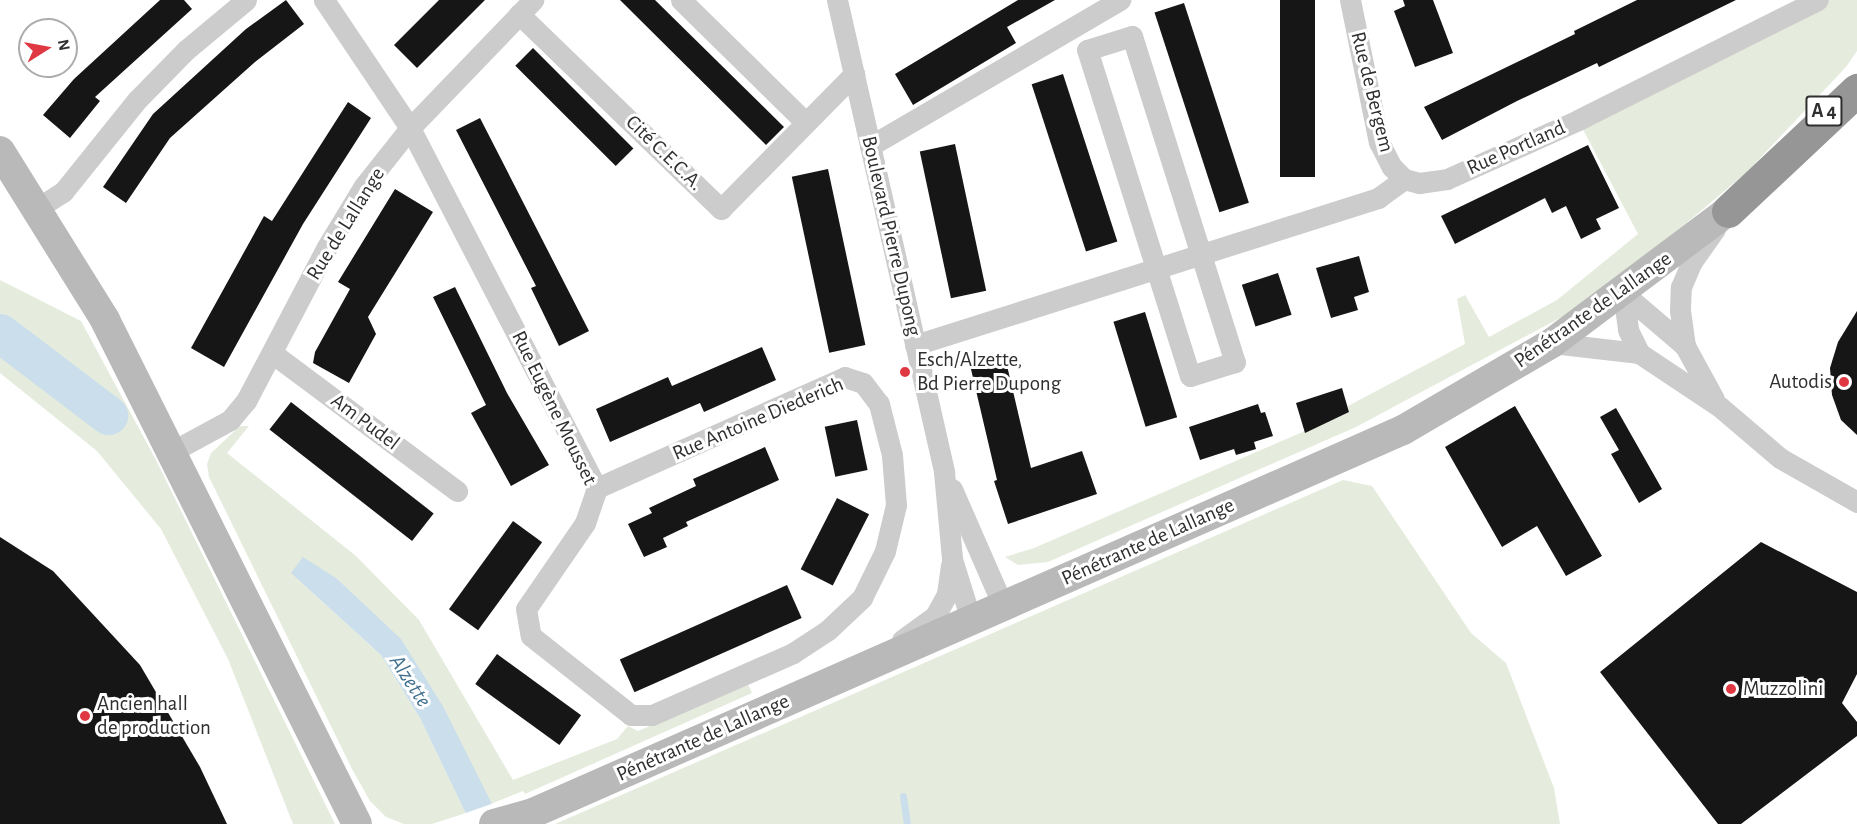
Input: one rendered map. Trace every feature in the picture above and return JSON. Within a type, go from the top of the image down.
[{"type":"highway","name":"A 4","points":[[1791,153],[1857,69]]},
{"type":"highway","name":"A 4","points":[[1791,153],[1857,90]]},
{"type":"highway","points":[[1728,211],[1791,153]]},
{"type":"main road","points":[[0,151],[38,208],[105,320],[360,822]]},
{"type":"main road","name":"Pénétrante de Lallange","points":[[494,824],[524,818],[1403,430],[1552,343],[1623,293],[1728,211]]},
{"type":"street","points":[[38,208],[63,192],[137,100],[186,50],[246,0]]},
{"type":"street","name":"Rue Eugène Mousset","points":[[324,0],[410,128],[597,488],[585,523],[526,609],[525,621],[531,636],[631,715]]},
{"type":"street","points":[[681,0],[805,122]]},
{"type":"street","name":"Boulevard Pierre Dupong","points":[[837,0],[944,472],[952,559],[971,620]]},
{"type":"street","points":[[870,146],[1085,9],[1120,0]]},
{"type":"street","name":"Rue de Bergem","points":[[1350,0],[1379,142],[1392,167],[1404,179]]},
{"type":"street","name":"Rue Portland","points":[[1404,179],[1419,183],[1447,180],[1578,120],[1818,0]]},
{"type":"street","name":"Rue de Lallange","points":[[173,451],[230,420],[246,400],[327,247],[364,186],[410,128],[526,7]]},
{"type":"street","name":"Cité C.E.C.A.","points":[[526,7],[721,209],[854,74]]},
{"type":"street","points":[[1132,36],[1202,255],[1235,362],[1190,376],[1087,50],[1132,36]]},
{"type":"street","points":[[915,345],[1378,198],[1404,179]]},
{"type":"street","points":[[1685,346],[1681,287],[1691,263],[1728,211]]},
{"type":"street","points":[[1623,293],[1685,346],[1720,407]]},
{"type":"street","points":[[1623,293],[1629,330],[1639,353]]},
{"type":"street","points":[[1552,343],[1639,353],[1720,407],[1780,458],[1857,502]]},
{"type":"street","name":"Am Pudel","points":[[272,353],[457,491]]},
{"type":"street","name":"Rue Antoine Diederich","points":[[597,488],[845,377],[863,382],[879,404],[892,455],[896,505],[885,551],[862,598],[828,630],[793,653],[652,715],[631,715]]},
{"type":"street","name":"Boulevard Pierre Dupong","points":[[944,472],[1003,606]]},
{"type":"street","name":"Boulevard Pierre Dupong","points":[[843,676],[935,616],[947,594],[952,559]]},
{"type":"green space","points":[[1818,0],[1857,0],[1857,51],[1846,67],[1747,172],[1665,241],[1573,311],[1356,427],[1048,562],[1018,565],[1005,557],[1034,548],[1349,412],[1348,406],[1465,344],[1457,299],[1465,295],[1489,337],[1557,300],[1638,234],[1578,120]]},
{"type":"green space","points":[[0,280],[81,321],[156,460],[335,824],[293,824],[228,659],[161,529],[97,451],[0,373]]},
{"type":"green space","points":[[240,426],[249,426],[227,453],[356,556],[419,620],[513,780],[617,739],[628,726],[638,731],[748,684],[752,693],[525,794],[523,791],[491,804],[444,708],[291,573],[381,655],[420,718],[466,813],[432,824],[404,824],[386,817],[370,801],[352,769],[209,477],[207,464],[211,453]]},
{"type":"green space","points":[[1343,480],[1372,486],[1471,633],[1506,663],[1554,788],[1560,824],[555,824]]},
{"type":"water","points":[[303,557],[336,578],[401,639],[444,708],[502,824],[471,824],[420,718],[381,655],[291,573]]},
{"type":"pier","points":[[494,803],[505,824],[468,824],[463,814]]},
{"type":"building","points":[[160,0],[184,0],[192,9],[95,97],[100,101],[70,138],[43,115],[78,75]]},
{"type":"building","points":[[286,0],[304,24],[255,62],[170,138],[126,203],[103,187],[153,114],[246,29]]},
{"type":"building","points":[[439,0],[485,0],[417,68],[394,45]]},
{"type":"building","points":[[620,0],[655,0],[784,127],[766,145]]},
{"type":"building","points":[[1018,0],[1055,0],[1007,27],[1016,43],[913,105],[895,74]]},
{"type":"building","points":[[1280,0],[1315,0],[1315,177],[1280,177]]},
{"type":"building","points":[[1403,0],[1433,0],[1453,53],[1415,67],[1394,11],[1405,6]]},
{"type":"building","points":[[1637,0],[1736,0],[1599,67],[1597,63],[1517,101],[1442,140],[1424,107],[1575,34],[1574,31]]},
{"type":"building","points":[[1184,3],[1249,203],[1219,212],[1155,13]]},
{"type":"building","points":[[533,48],[633,148],[616,166],[515,66]]},
{"type":"building","points":[[1063,74],[1117,241],[1086,252],[1032,84]]},
{"type":"building","points":[[348,102],[371,118],[303,224],[224,367],[191,348],[264,216],[272,221]]},
{"type":"building","points":[[480,118],[589,331],[559,346],[531,288],[536,286],[456,130]]},
{"type":"building","points":[[955,144],[986,291],[951,298],[920,151]]},
{"type":"building","points":[[1588,145],[1619,208],[1596,219],[1601,229],[1581,239],[1566,206],[1552,213],[1545,198],[1455,244],[1441,216]]},
{"type":"building","points":[[828,169],[865,345],[829,353],[792,177]]},
{"type":"building","points":[[395,189],[433,212],[368,317],[376,334],[349,383],[313,363],[315,352],[350,289],[338,282]]},
{"type":"building","points":[[1359,256],[1369,292],[1354,297],[1358,310],[1331,318],[1316,268]]},
{"type":"building","points":[[1278,273],[1292,315],[1255,327],[1242,285]]},
{"type":"building","points":[[455,287],[507,393],[549,465],[511,486],[471,413],[486,405],[433,297]]},
{"type":"building","name":"Autodis","points":[[1857,311],[1857,435],[1841,420],[1832,395],[1830,368],[1838,342]]},
{"type":"building","points":[[1145,312],[1177,417],[1146,427],[1113,322]]},
{"type":"building","points":[[762,347],[776,380],[704,412],[700,403],[610,442],[596,409],[668,377],[672,386]]},
{"type":"building","points":[[1005,357],[1031,468],[1082,451],[1097,494],[1008,524],[994,481],[997,480],[970,365]]},
{"type":"building","points":[[1342,388],[1349,412],[1305,433],[1296,403]]},
{"type":"building","points":[[291,402],[434,513],[412,541],[269,430]]},
{"type":"building","points":[[1258,404],[1261,413],[1265,412],[1273,436],[1254,442],[1256,449],[1236,455],[1234,449],[1200,460],[1189,427]]},
{"type":"building","points":[[1515,406],[1602,556],[1566,576],[1537,526],[1502,547],[1445,447]]},
{"type":"building","points":[[1616,408],[1662,489],[1639,503],[1611,454],[1619,450],[1600,417]]},
{"type":"building","points":[[857,420],[868,470],[835,477],[825,427]]},
{"type":"building","points":[[765,447],[779,480],[686,522],[688,526],[663,538],[667,547],[644,557],[628,524],[652,513],[649,508],[696,486],[693,479]]},
{"type":"building","points":[[837,498],[869,514],[833,586],[801,569]]},
{"type":"building","points":[[513,521],[542,542],[478,630],[449,609]]},
{"type":"building","name":"Ancien hall de production","points":[[0,537],[53,571],[140,665],[200,767],[227,824],[0,824]]},
{"type":"building","name":"Muzzolini","points":[[1761,542],[1857,592],[1857,674],[1842,703],[1857,722],[1857,736],[1741,824],[1718,824],[1600,672]]},
{"type":"building","points":[[787,585],[802,618],[634,692],[620,659]]},
{"type":"building","points":[[497,654],[581,715],[559,745],[475,684]]},
{"type":"waterway","name":"Alzette","points":[[0,333],[108,415]]},
{"type":"waterway","points":[[903,796],[907,824]]},
{"type":"place","name":"Esch/Alzette, Bd Pierre Dupong","points":[[905,372]]},
{"type":"place","name":"Autodis","points":[[1844,382]]},
{"type":"place","name":"Muzzolini","points":[[1731,689]]},
{"type":"place","name":"Ancien hall de production","points":[[85,716]]}]
